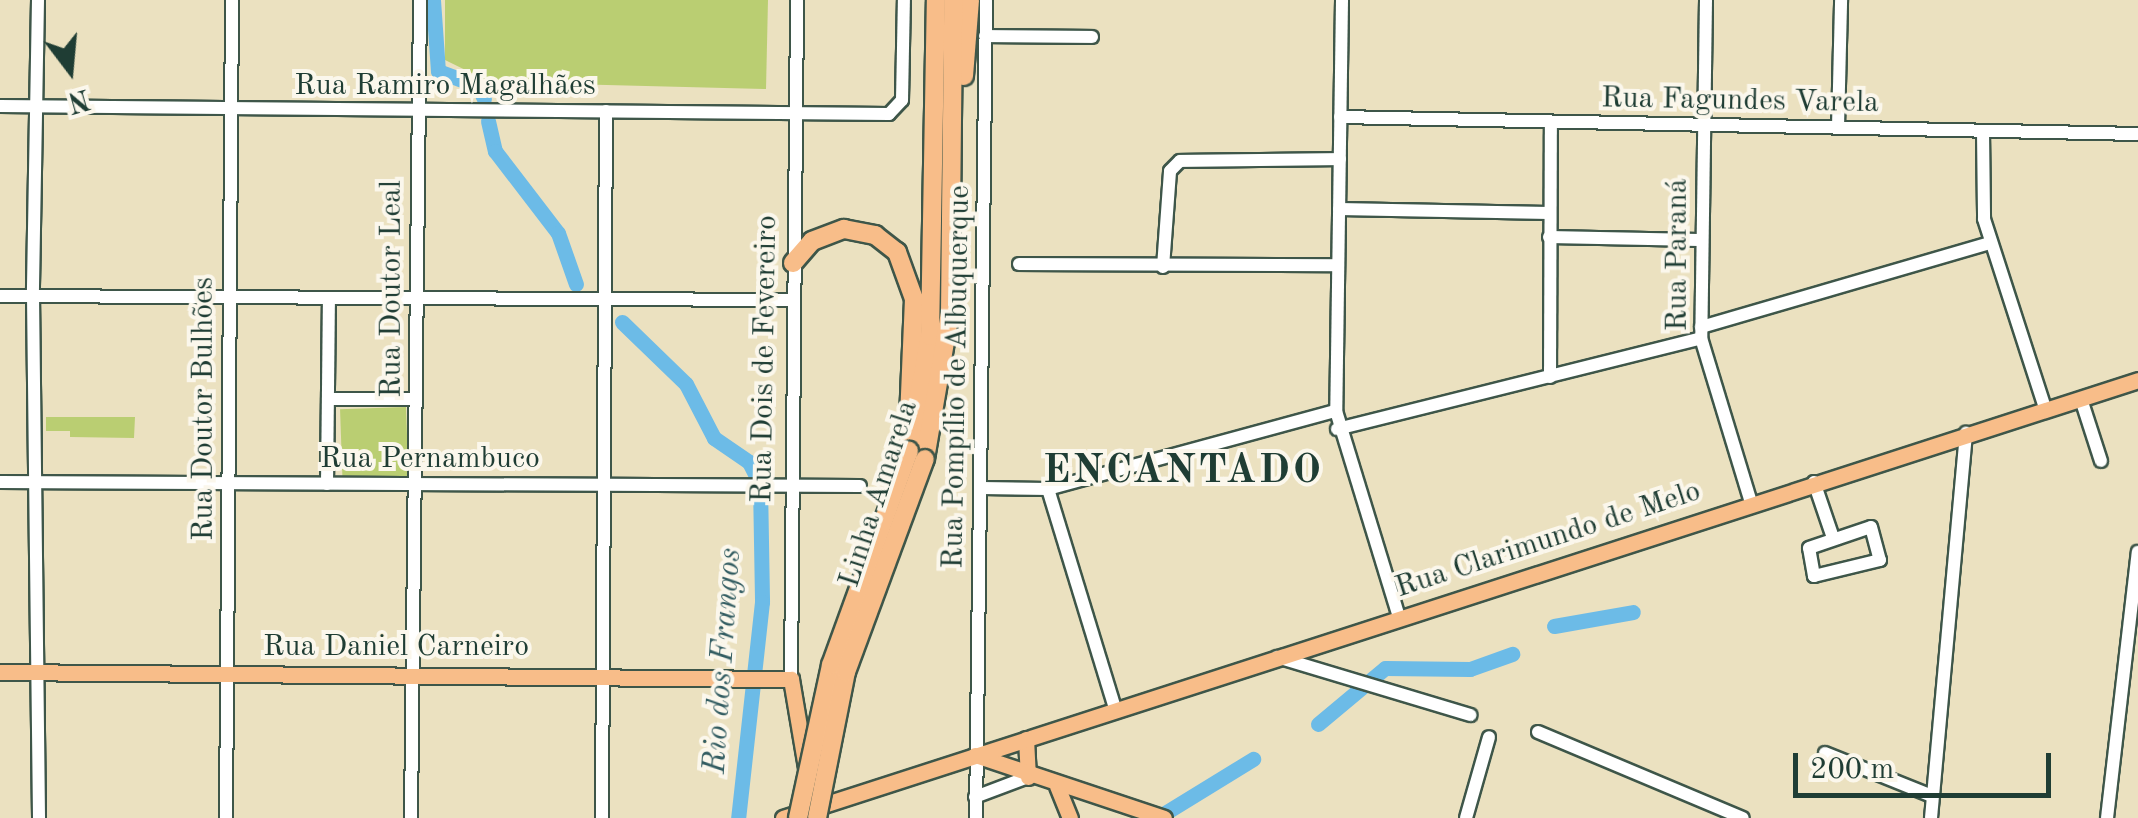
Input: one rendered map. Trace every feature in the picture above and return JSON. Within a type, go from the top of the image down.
[{"type":"highway","name":"Linha Amarela","points":[[798,818],[830,665],[915,449],[930,336],[936,0]]},
{"type":"highway","name":"Linha Amarela","points":[[817,818],[846,672],[948,341],[954,0]]},
{"type":"highway","points":[[953,156],[970,0]]},
{"type":"highway","points":[[793,262],[812,241],[844,229],[875,234],[897,252],[914,300],[908,412],[915,449]]},
{"type":"main road","name":"Rua Clarimundo de Melo","points":[[783,818],[2138,380]]},
{"type":"main road","name":"Rua Daniel Carneiro","points":[[0,672],[791,678]]},
{"type":"main road","name":"Rua Dois de Fevereiro","points":[[791,678],[809,784]]},
{"type":"main road","points":[[1026,738],[1028,776]]},
{"type":"main road","points":[[975,755],[1144,815]]},
{"type":"main road","points":[[770,818],[796,803],[809,784],[823,793],[860,792]]},
{"type":"main road","points":[[1057,786],[1070,818]]},
{"type":"street","points":[[38,0],[33,296],[39,818]]},
{"type":"street","name":"Rua Doutor Bulhões","points":[[226,818],[232,0]]},
{"type":"street","name":"Rua Doutor Leal","points":[[412,818],[420,0]]},
{"type":"street","name":"Rua Dois de Fevereiro","points":[[791,678],[797,0]]},
{"type":"street","name":"Rua Ramiro Magalhães","points":[[0,106],[890,114],[902,100],[904,0]]},
{"type":"street","name":"Rua Pompílio de Albuquerque","points":[[976,818],[986,0]]},
{"type":"street","points":[[1342,0],[1336,410],[1338,429],[1399,617]]},
{"type":"street","name":"Rua Paraná","points":[[1706,0],[1699,240],[1701,333],[1751,503]]},
{"type":"street","points":[[1838,127],[1840,0]]},
{"type":"street","points":[[985,36],[1092,37]]},
{"type":"street","points":[[796,92],[821,113]]},
{"type":"street","points":[[602,818],[606,111]]},
{"type":"street","name":"Rua Fagundes Varela","points":[[1340,117],[2138,134]]},
{"type":"street","points":[[1550,377],[1551,122]]},
{"type":"street","points":[[1983,132],[1981,183],[1990,243],[2046,411]]},
{"type":"street","points":[[1164,268],[1170,171],[1184,160],[1340,159]]},
{"type":"street","points":[[1338,209],[1549,213]]},
{"type":"street","points":[[1549,237],[1699,240]]},
{"type":"street","points":[[1338,429],[1550,377],[1990,243]]},
{"type":"street","points":[[1018,264],[1164,268],[1337,264]]},
{"type":"street","points":[[0,296],[792,300]]},
{"type":"street","points":[[327,484],[329,298]]},
{"type":"street","points":[[328,399],[416,398]]},
{"type":"street","points":[[2081,399],[2101,461]]},
{"type":"street","points":[[982,488],[1048,489],[1336,410]]},
{"type":"street","points":[[1930,818],[1966,433]]},
{"type":"street","name":"Rua Pernambuco","points":[[0,482],[860,486]]},
{"type":"street","points":[[1814,482],[1832,536]]},
{"type":"street","points":[[1048,489],[1115,708]]},
{"type":"street","points":[[1871,527],[1881,558],[1817,578],[1808,550],[1832,536],[1871,527]]},
{"type":"street","points":[[2108,818],[2138,552]]},
{"type":"street","points":[[1278,657],[1466,715]]},
{"type":"street","points":[[1538,732],[1743,818]]},
{"type":"street","points":[[1466,818],[1489,737]]},
{"type":"street","points":[[1825,753],[1932,796]]},
{"type":"street","points":[[975,798],[1028,776]]},
{"type":"green space","points":[[445,0],[768,0],[766,89],[490,82],[445,60]]},
{"type":"green space","points":[[406,407],[408,476],[342,478],[340,409]]},
{"type":"green space","points":[[46,417],[135,417],[134,438],[70,437],[70,431],[46,431]]},
{"type":"waterway","name":"Rio dos Frangos","points":[[433,0],[438,71],[478,86],[484,99]]},
{"type":"waterway","name":"Rio dos Frangos","points":[[488,121],[495,151],[558,233],[576,284]]},
{"type":"waterway","name":"Rio dos Frangos","points":[[622,322],[686,384],[714,438],[749,462],[760,484],[762,602],[738,818]]},
{"type":"waterway","points":[[1554,626],[1633,612]]},
{"type":"waterway","points":[[1318,724],[1385,668],[1470,669],[1512,654]]},
{"type":"waterway","points":[[1157,818],[1253,759]]},
{"type":"district","name":"ENCANTADO","points":[[1183,472]]}]
